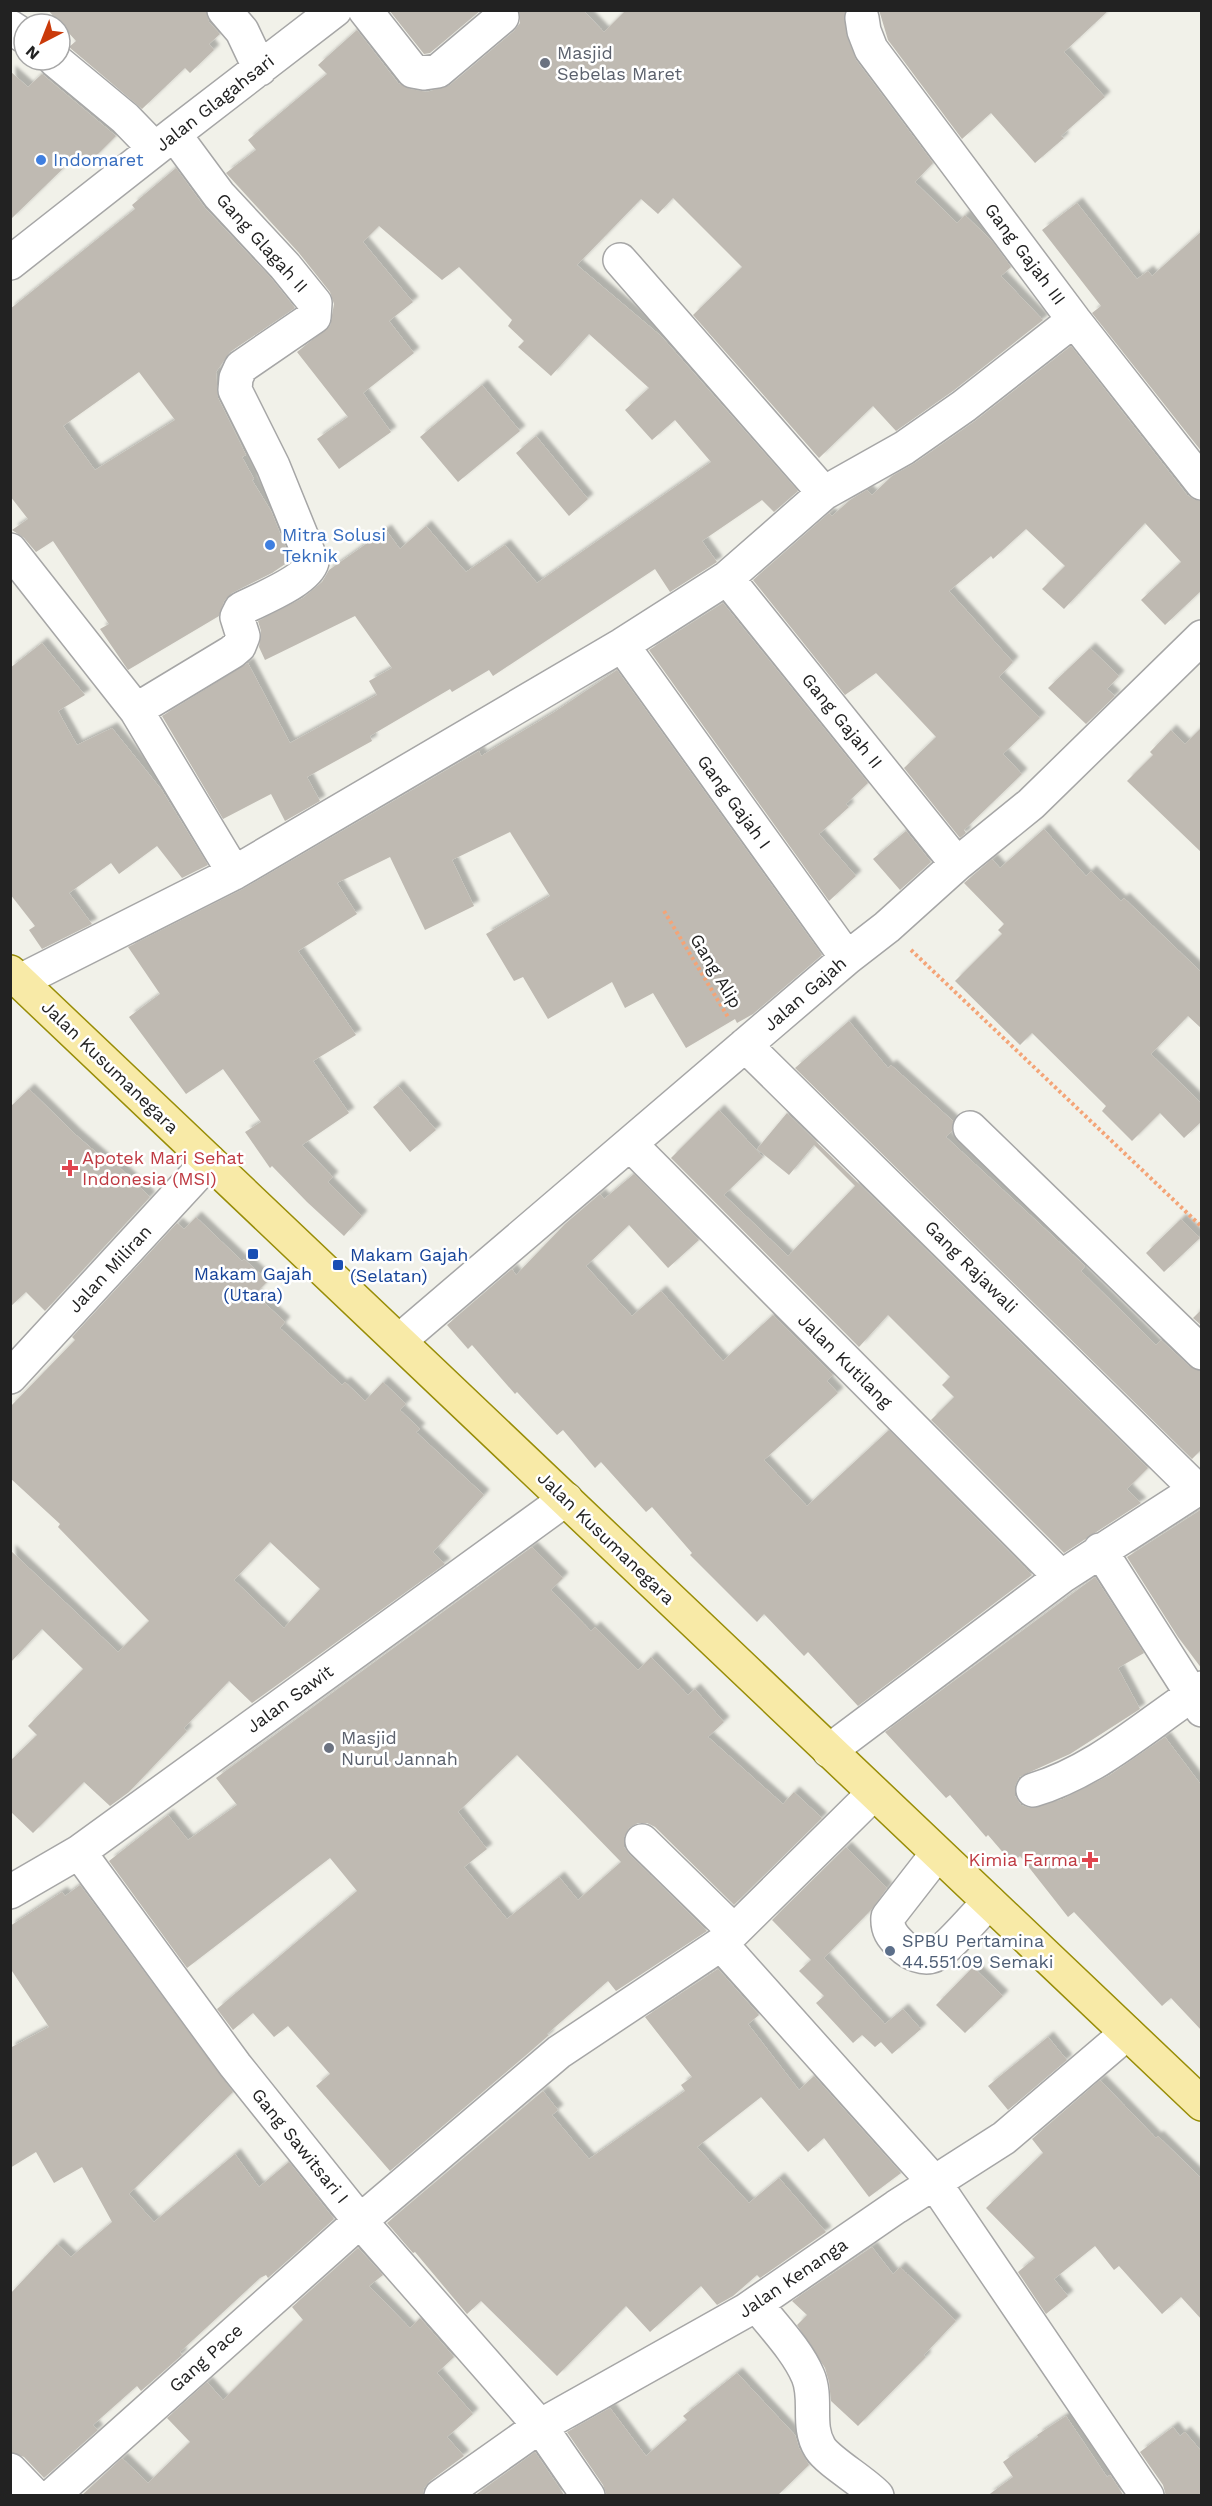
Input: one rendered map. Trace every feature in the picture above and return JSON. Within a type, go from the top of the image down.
[{"type":"main road","name":"Jalan Kusumanegara","points":[[15,976],[1202,2104]]},
{"type":"street","points":[[224,10],[242,31],[260,69]]},
{"type":"street","name":"Jalan Glagahsari","points":[[10,263],[335,10]]},
{"type":"street","points":[[365,10],[413,71],[424,74],[438,71],[502,17]]},
{"type":"street","name":"Gang Gajah III","points":[[861,13],[864,31],[871,49],[1074,320],[1202,483]]},
{"type":"street","points":[[69,72],[124,118],[165,141]]},
{"type":"street","name":"Gang Glagah II","points":[[136,710],[232,652],[239,646],[243,636],[237,617],[241,609],[298,579],[310,569],[312,562],[273,466],[235,390],[236,378],[241,367],[314,317],[315,303],[285,266],[165,141]]},
{"type":"street","points":[[620,260],[824,494]]},
{"type":"street","points":[[15,976],[234,873],[621,645],[728,578],[824,494],[904,448],[964,406],[1074,320]]},
{"type":"street","points":[[10,550],[136,710],[234,873]]},
{"type":"street","name":"Gang Gajah II","points":[[728,578],[957,864]]},
{"type":"street","name":"Jalan Gajah","points":[[399,1341],[1030,804],[1199,644]]},
{"type":"street","name":"Gang Gajah I","points":[[621,645],[847,958]]},
{"type":"street","name":"Gang Rajawali","points":[[745,1046],[1199,1487]]},
{"type":"street","points":[[970,1128],[1202,1353]]},
{"type":"street","name":"Jalan Kutilang","points":[[630,1144],[1061,1577]]},
{"type":"street","name":"Jalan Miliran","points":[[10,1377],[209,1161]]},
{"type":"street","points":[[829,1751],[1061,1577],[1199,1487]]},
{"type":"street","name":"Jalan Sawit","points":[[10,1892],[79,1852],[566,1499]]},
{"type":"street","points":[[1033,1790],[1050,1785],[1094,1764],[1198,1697],[1100,1550]]},
{"type":"street","name":"Gang Pace","points":[[52,2496],[360,2221],[559,2052],[728,1937],[874,1793]]},
{"type":"street","points":[[642,1841],[728,1937],[934,2182],[1147,2496]]},
{"type":"street","name":"Gang Sawitsari I","points":[[79,1852],[235,2065],[360,2221],[540,2426],[588,2496]]},
{"type":"street","points":[[937,1854],[888,1917],[891,1934],[904,1948],[925,1957],[937,1954],[989,1902]]},
{"type":"street","name":"Jalan Kenanga","points":[[441,2496],[540,2426],[756,2304],[934,2182],[1004,2138],[1127,2033]]},
{"type":"street","points":[[756,2304],[800,2361],[808,2376],[812,2394],[814,2436],[821,2450],[877,2496]]},
{"type":"street","points":[[10,2470],[35,2496]]},
{"type":"path","name":"Gang Alip","points":[[664,911],[745,1046]]},
{"type":"path","points":[[887,927],[1202,1227]]},
{"type":"building","points":[[48,10],[206,10],[209,22],[220,34],[209,44],[214,50],[190,73],[185,68],[142,109],[72,50],[72,44],[76,41],[72,37],[72,12],[50,12]]},
{"type":"building","points":[[389,10],[481,10],[430,53],[424,54]]},
{"type":"building","points":[[519,10],[583,10],[604,32],[626,10],[845,10],[846,34],[856,60],[933,163],[915,182],[957,223],[965,215],[992,241],[1011,267],[1001,276],[1043,320],[953,391],[896,431],[873,406],[819,458],[693,315],[742,267],[673,198],[658,214],[641,199],[577,265],[661,336],[798,491],[774,512],[762,500],[702,541],[717,562],[670,592],[655,569],[493,676],[489,670],[452,692],[450,689],[370,736],[372,741],[307,777],[320,801],[285,821],[271,794],[223,819],[162,716],[248,663],[290,743],[377,695],[369,681],[392,668],[355,616],[265,660],[259,647],[261,631],[258,621],[303,598],[322,582],[329,570],[386,530],[400,549],[426,526],[466,572],[505,545],[537,583],[711,462],[675,420],[652,440],[625,410],[649,388],[589,334],[551,376],[518,347],[524,341],[508,326],[512,320],[459,267],[442,280],[379,226],[363,242],[413,302],[389,321],[414,353],[363,393],[391,432],[339,469],[317,439],[348,417],[297,352],[330,326],[334,304],[330,292],[299,253],[226,173],[256,150],[248,140],[327,74],[318,65],[357,30],[398,83],[410,89],[427,92],[450,85],[514,31],[520,23]]},
{"type":"building","points":[[879,10],[1109,10],[1064,52],[1105,97],[1061,136],[1064,138],[1035,163],[991,113],[962,139],[888,40]]},
{"type":"building","points":[[10,71],[28,87],[42,74],[116,136],[87,165],[77,155],[10,220]]},
{"type":"building","points":[[176,168],[205,208],[271,278],[295,308],[230,352],[216,372],[218,398],[246,455],[242,457],[254,479],[252,480],[271,511],[291,560],[272,573],[232,593],[224,601],[219,616],[128,670],[100,629],[109,624],[53,541],[36,552],[24,538],[12,530],[28,519],[10,496],[10,309],[135,209],[132,205]],"holes":[[[139,372],[175,420],[95,470],[63,426]]]},
{"type":"building","points":[[1077,203],[1137,279],[1148,271],[1152,276],[1202,231],[1202,452],[1092,313],[1101,306],[1042,230]]},
{"type":"building","points":[[1071,346],[1187,495],[1202,501],[1202,590],[1165,625],[1141,600],[1181,562],[1145,523],[1064,609],[1042,589],[1065,566],[1026,529],[993,559],[991,556],[949,591],[1013,662],[999,677],[1040,718],[1003,754],[1022,774],[964,830],[966,833],[960,838],[904,768],[936,737],[876,673],[845,695],[753,580],[829,513],[832,516],[850,500],[867,490],[872,495],[892,476],[915,463],[975,421]]},
{"type":"building","points":[[482,385],[520,431],[458,482],[420,437]]},
{"type":"building","points":[[536,436],[588,499],[569,516],[516,453]]},
{"type":"building","points":[[723,603],[868,783],[846,804],[849,807],[819,834],[856,876],[829,901],[649,650]]},
{"type":"building","points":[[42,643],[85,695],[58,711],[77,745],[112,728],[161,789],[208,865],[182,878],[157,846],[119,874],[111,863],[69,893],[92,924],[42,949],[29,930],[35,926],[10,894],[10,668]]},
{"type":"building","points":[[1090,648],[1119,676],[1107,689],[1115,696],[1086,724],[1048,688]]},
{"type":"building","points":[[617,670],[822,955],[753,1014],[737,1023],[735,1019],[686,1048],[653,993],[625,1008],[612,982],[548,1019],[523,977],[514,981],[486,934],[550,896],[510,832],[452,860],[474,906],[425,930],[390,857],[337,883],[357,914],[298,951],[356,1035],[313,1061],[349,1113],[302,1145],[333,1177],[328,1182],[362,1216],[344,1236],[272,1166],[270,1168],[245,1132],[261,1122],[223,1069],[186,1094],[129,1017],[160,994],[128,947],[243,889],[479,751],[481,756],[553,713]]},
{"type":"building","points":[[1202,727],[1202,853],[1127,781],[1153,755],[1150,752],[1171,730],[1185,744]]},
{"type":"building","points":[[1044,829],[1086,876],[1091,871],[1121,901],[1124,898],[1202,973],[1202,1029],[1188,1016],[1151,1054],[1202,1104],[1202,1121],[1184,1138],[1160,1113],[1132,1141],[1102,1111],[1106,1106],[1032,1033],[1020,1045],[955,981],[1002,934],[998,930],[1004,924],[964,883],[992,859],[1000,868]]},
{"type":"building","points":[[906,831],[931,862],[900,890],[873,859]]},
{"type":"building","points":[[849,1021],[888,1068],[891,1065],[953,1121],[952,1131],[946,1137],[1085,1266],[1081,1271],[1156,1345],[1161,1340],[1189,1366],[1202,1371],[1202,1449],[1192,1459],[795,1068]]},
{"type":"building","points":[[398,1086],[436,1130],[410,1152],[373,1107]]},
{"type":"building","points":[[29,1089],[76,1135],[112,1166],[115,1163],[150,1197],[45,1311],[26,1292],[10,1307],[10,1107]]},
{"type":"building","points":[[719,1110],[763,1157],[724,1195],[788,1256],[855,1186],[814,1145],[789,1175],[757,1149],[787,1113],[1148,1468],[1127,1489],[1141,1503],[1064,1553],[931,1420],[954,1397],[942,1385],[950,1377],[888,1315],[859,1347],[671,1158]]},
{"type":"building","points":[[634,1174],[699,1240],[668,1268],[629,1225],[586,1266],[632,1316],[661,1291],[723,1361],[773,1315],[833,1375],[827,1381],[838,1393],[764,1460],[807,1506],[889,1430],[1032,1575],[858,1706],[808,1652],[804,1656],[764,1614],[757,1622],[690,1555],[692,1553],[652,1507],[646,1512],[601,1462],[595,1468],[563,1430],[557,1435],[517,1392],[515,1394],[472,1345],[468,1349],[447,1325],[512,1269],[516,1275],[565,1224],[600,1194],[604,1199]]},
{"type":"building","points":[[196,1217],[242,1261],[244,1259],[268,1281],[255,1294],[285,1322],[280,1328],[342,1385],[345,1382],[365,1401],[383,1382],[406,1404],[400,1410],[420,1429],[416,1432],[484,1495],[433,1552],[445,1564],[252,1703],[229,1681],[184,1728],[187,1731],[129,1792],[110,1806],[84,1782],[33,1833],[10,1811],[10,1761],[37,1735],[28,1726],[83,1669],[42,1629],[10,1663],[10,1550],[118,1652],[149,1621],[58,1527],[60,1524],[10,1478],[10,1407],[75,1340],[72,1337],[177,1223],[184,1229]],"holes":[[[270,1542],[320,1589],[284,1628],[234,1580]]]},
{"type":"building","points":[[1181,1219],[1200,1238],[1164,1272],[1146,1253]]},
{"type":"building","points":[[1202,1309],[1202,1326],[1193,1318]]},
{"type":"building","points":[[1202,1509],[1202,1669],[1178,1637],[1127,1557]]},
{"type":"building","points":[[532,1547],[563,1578],[551,1590],[591,1631],[595,1627],[638,1670],[651,1657],[688,1695],[695,1689],[724,1722],[708,1737],[783,1804],[794,1792],[822,1818],[734,1905],[655,1827],[647,1823],[638,1823],[629,1828],[624,1837],[624,1847],[629,1854],[707,1931],[616,1991],[608,1981],[525,2056],[390,2171],[316,2086],[330,2074],[288,2026],[274,2037],[253,2013],[233,2030],[217,2009],[357,1891],[330,1858],[187,1968],[109,1861],[168,1815],[188,1840],[237,1805],[216,1778]],"holes":[[[517,1755],[621,1862],[578,1900],[559,1877],[507,1919],[464,1867],[487,1849],[458,1812]]]},
{"type":"building","points":[[1095,1577],[1144,1653],[1118,1668],[1140,1709],[1070,1754],[1019,1777],[1015,1786],[1015,1796],[1021,1805],[1030,1808],[1063,1799],[1110,1775],[1165,1737],[1202,1786],[1202,2031],[1171,1998],[1162,2006],[1074,1912],[1068,1917],[1020,1856],[1012,1863],[950,1795],[946,1798],[885,1732]]},
{"type":"building","points":[[846,1847],[887,1888],[872,1909],[824,1958],[885,2024],[903,2009],[921,2029],[892,2054],[881,2042],[875,2047],[862,2035],[853,2043],[816,2003],[824,1996],[799,1971],[811,1960],[772,1920]]},
{"type":"building","points":[[80,1885],[233,2092],[129,2194],[154,2222],[235,2154],[259,2187],[289,2162],[334,2219],[268,2278],[266,2275],[260,2278],[180,2352],[182,2355],[141,2391],[137,2386],[93,2425],[98,2430],[44,2478],[24,2457],[10,2452],[10,2294],[57,2244],[71,2257],[112,2222],[82,2167],[54,2183],[36,2152],[10,2168],[10,2048],[49,2027],[10,1968],[10,1926],[62,1892],[65,1896]]},
{"type":"building","points":[[973,1967],[1003,1996],[965,2033],[936,2005]]},
{"type":"building","points":[[718,1969],[759,2015],[748,2024],[799,2090],[814,2076],[901,2173],[869,2197],[824,2138],[808,2152],[761,2097],[697,2147],[749,2203],[779,2178],[826,2232],[760,2278],[757,2275],[733,2296],[717,2305],[701,2286],[650,2332],[626,2306],[557,2376],[481,2301],[467,2314],[415,2252],[413,2253],[387,2223],[543,2091],[558,2110],[552,2115],[589,2159],[685,2091],[681,2085],[692,2077],[645,2017]]},
{"type":"building","points":[[1048,2037],[1067,2060],[1008,2110],[988,2086]]},
{"type":"building","points":[[1100,2080],[1156,2138],[1158,2136],[1202,2179],[1202,2320],[1181,2297],[1162,2314],[1119,2266],[1114,2270],[1095,2246],[1054,2279],[1068,2296],[1046,2314],[1018,2272],[1035,2258],[986,2208],[1043,2153],[1032,2139]]},
{"type":"building","points":[[872,2247],[893,2274],[900,2267],[956,2321],[924,2355],[926,2357],[858,2426],[831,2401],[825,2368],[797,2325],[807,2315],[792,2301]]},
{"type":"building","points":[[358,2248],[383,2275],[369,2286],[410,2328],[420,2318],[454,2357],[437,2373],[473,2414],[447,2437],[464,2456],[430,2481],[424,2488],[423,2496],[81,2496],[122,2458],[148,2483],[190,2442],[167,2418],[207,2382],[223,2400],[303,2320],[292,2307]]},
{"type":"building","points":[[737,2373],[795,2435],[799,2448],[809,2465],[777,2496],[607,2496],[603,2485],[567,2432],[610,2408],[646,2456],[687,2420],[683,2416]]},
{"type":"building","points":[[1066,2416],[1107,2477],[1110,2475],[1124,2496],[987,2496],[1013,2477],[1003,2462]]},
{"type":"building","points":[[1173,2427],[1180,2436],[1185,2432],[1202,2452],[1202,2496],[1166,2496],[1163,2485],[1140,2452]]},
{"type":"building","points":[[535,2452],[565,2496],[474,2496]]},
{"type":"place","name":"Masjid Sebelas Maret","points":[[545,63]]},
{"type":"place","name":"Indomaret","points":[[41,160]]},
{"type":"place","name":"Mitra Solusi Teknik","points":[[270,545]]},
{"type":"place","name":"Apotek Mari Sehat Indonesia (MSI)","points":[[70,1168]]},
{"type":"place","name":"Makam Gajah (Utara)","points":[[253,1254]]},
{"type":"place","name":"Makam Gajah (Selatan)","points":[[338,1265]]},
{"type":"place","name":"Masjid Nurul Jannah","points":[[329,1748]]},
{"type":"place","name":"Kimia Farma","points":[[1090,1860]]},
{"type":"place","name":"SPBU Pertamina 44.551.09 Semaki","points":[[890,1951]]}]
